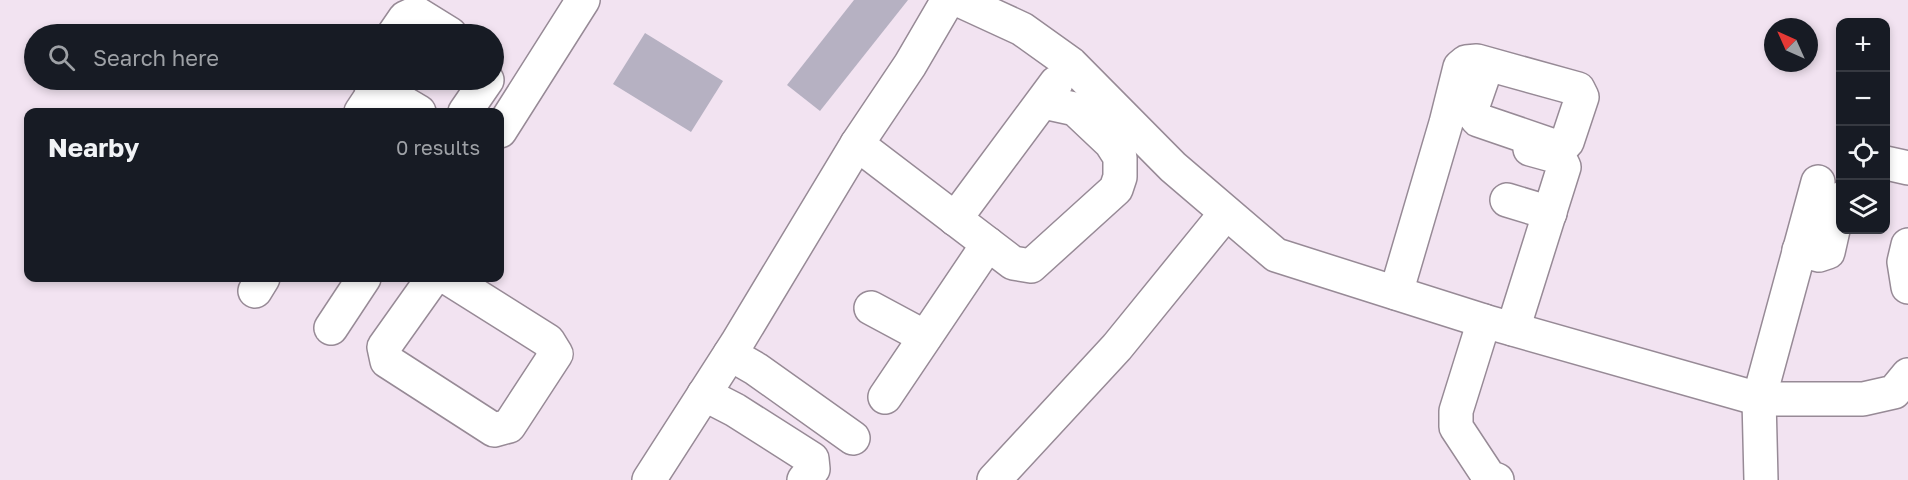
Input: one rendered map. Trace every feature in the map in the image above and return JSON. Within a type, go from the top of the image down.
[{"type":"street","points":[[505,122],[583,0]]},
{"type":"street","points":[[648,480],[730,354],[857,144],[910,65],[948,0]]},
{"type":"street","points":[[959,0],[1022,28],[1071,64],[1173,167],[1276,255],[1498,325],[1759,399],[1863,399],[1894,392],[1908,375]]},
{"type":"street","points":[[401,24],[405,18],[416,14],[433,24]]},
{"type":"street","points":[[1396,292],[1446,123],[1460,67],[1466,62],[1487,65]]},
{"type":"street","points":[[955,219],[1071,64]]},
{"type":"street","points":[[383,90],[412,108]]},
{"type":"street","points":[[477,95],[490,108]]},
{"type":"street","points":[[364,108],[369,100],[382,100],[395,108]]},
{"type":"street","points":[[857,144],[1013,263],[1031,266],[1116,189],[1120,177],[1120,157],[1112,143],[1075,109],[1042,102]]},
{"type":"street","points":[[1446,123],[1559,158],[1564,167],[1550,213],[1456,411],[1456,427],[1490,477],[1497,480]]},
{"type":"street","points":[[1890,164],[1908,168]]},
{"type":"street","points":[[1761,480],[1759,399],[1799,250],[1829,191]]},
{"type":"street","points":[[1508,200],[1550,213]]},
{"type":"street","points":[[994,480],[1117,348],[1226,213]]},
{"type":"street","points":[[885,397],[988,244]]},
{"type":"street","points":[[1908,245],[1904,262],[1908,287]]},
{"type":"street","points":[[331,328],[361,282]]},
{"type":"street","points":[[358,355],[404,282]]},
{"type":"street","points":[[429,282],[384,347],[387,361],[494,430],[510,426],[556,354],[548,341],[454,282]]},
{"type":"street","points":[[871,308],[925,337]]},
{"type":"street","points":[[730,354],[756,369],[853,438]]},
{"type":"street","points":[[704,394],[735,410],[812,459],[813,469],[804,480]]},
{"type":"building","points":[[854,0],[908,0],[820,111],[787,85]]},
{"type":"building","points":[[645,33],[723,81],[691,132],[613,84]]}]
